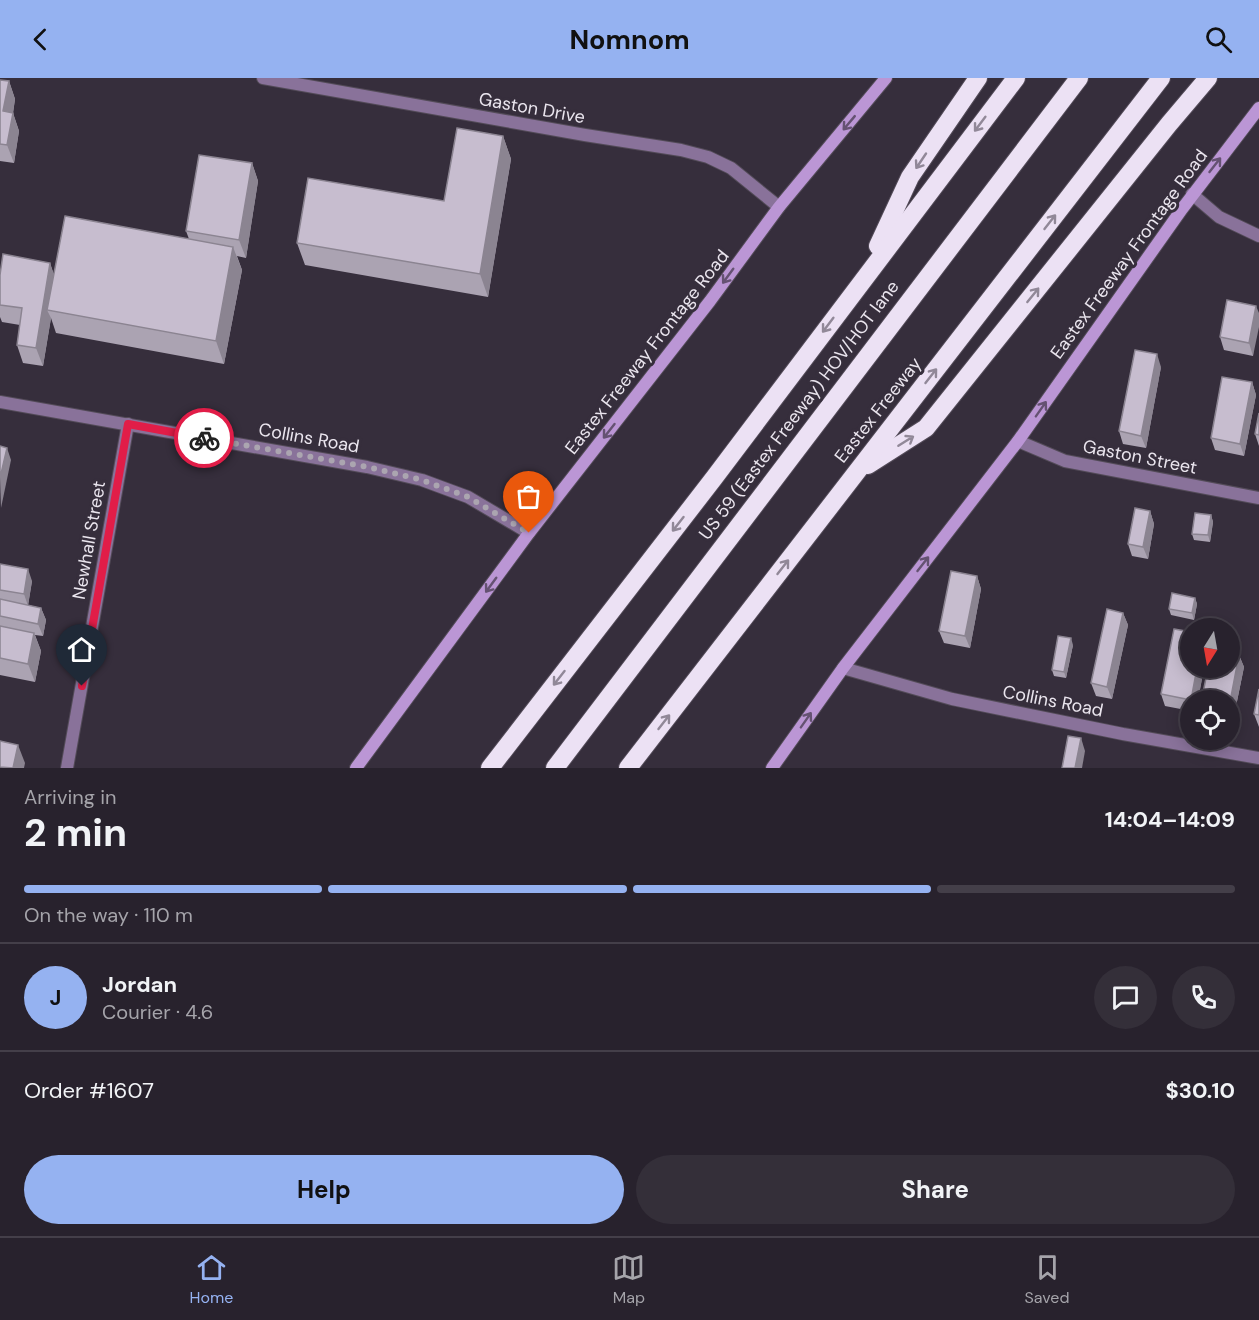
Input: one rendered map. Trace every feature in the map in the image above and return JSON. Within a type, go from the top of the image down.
[{"type":"highway","points":[[863,278],[910,177],[978,78]]},
{"type":"highway","points":[[490,768],[714,478],[1016,78]]},
{"type":"highway","name":"US 59 (Eastex Freeway) HOV/HOT lane","points":[[555,768],[1079,78]]},
{"type":"highway","name":"Eastex Freeway","points":[[628,768],[1161,78]]},
{"type":"highway","points":[[856,472],[926,428],[1208,78]]},
{"type":"main road","name":"Eastex Freeway Frontage Road","points":[[356,768],[529,533],[710,301],[779,207],[886,78]]},
{"type":"main road","name":"Eastex Freeway Frontage Road","points":[[772,768],[843,668],[1018,441],[1192,194],[1259,108]]},
{"type":"street","name":"Gaston Drive","points":[[263,78],[681,150],[708,157],[731,168],[779,207]]},
{"type":"street","points":[[1192,194],[1219,217],[1259,236]]},
{"type":"street","name":"Collins Road","points":[[0,402],[368,467],[422,480],[468,497],[529,533]]},
{"type":"street","name":"Newhall Street","points":[[67,768],[128,424]]},
{"type":"street","name":"Gaston Street","points":[[1018,441],[1065,461],[1259,498]]},
{"type":"street","name":"Collins Road","points":[[843,668],[952,699],[1123,734],[1259,758]]},
{"type":"building","points":[[0,80],[9,81],[3,111],[13,113],[7,145],[0,144]]},
{"type":"building","points":[[457,128],[503,136],[480,274],[297,243],[308,178],[444,201]]},
{"type":"building","points":[[199,155],[252,163],[239,240],[186,231]]},
{"type":"building","points":[[65,216],[233,247],[216,341],[47,310]]},
{"type":"building","points":[[3,254],[50,263],[36,348],[17,345],[22,308],[0,305]]},
{"type":"building","points":[[1227,300],[1256,306],[1249,343],[1220,337]]},
{"type":"building","points":[[1135,350],[1157,354],[1141,436],[1119,431]]},
{"type":"building","points":[[1222,377],[1252,382],[1240,444],[1211,438]]},
{"type":"building","points":[[1259,413],[1259,435],[1255,434]]},
{"type":"building","points":[[0,446],[7,448],[0,478]]},
{"type":"building","points":[[1135,508],[1150,511],[1143,547],[1128,544]]},
{"type":"building","points":[[1195,513],[1211,515],[1208,535],[1192,534]]},
{"type":"building","points":[[0,564],[28,569],[24,594],[0,590]]},
{"type":"building","points":[[951,571],[977,576],[965,636],[939,631]]},
{"type":"building","points":[[1172,593],[1195,598],[1192,613],[1169,609]]},
{"type":"building","points":[[0,599],[41,608],[38,624],[0,616]]},
{"type":"building","points":[[1107,609],[1123,613],[1107,687],[1091,683]]},
{"type":"building","points":[[0,626],[34,633],[28,664],[0,658]]},
{"type":"building","points":[[1174,629],[1180,630],[1180,678],[1195,678],[1193,690],[1180,690],[1180,698],[1161,694]]},
{"type":"building","points":[[1058,636],[1071,638],[1064,672],[1052,670]]},
{"type":"building","points":[[1206,678],[1235,678],[1232,690],[1204,690]]},
{"type":"building","points":[[1259,689],[1259,715],[1254,714]]},
{"type":"building","points":[[1068,736],[1081,738],[1075,768],[1062,768]]},
{"type":"building","points":[[0,741],[18,745],[13,768],[0,767]]},
{"type":"way so far","points":[[204,438],[368,467],[422,480],[468,497],[529,533]]},
{"type":"route","points":[[82,686],[128,424],[204,438]]}]
